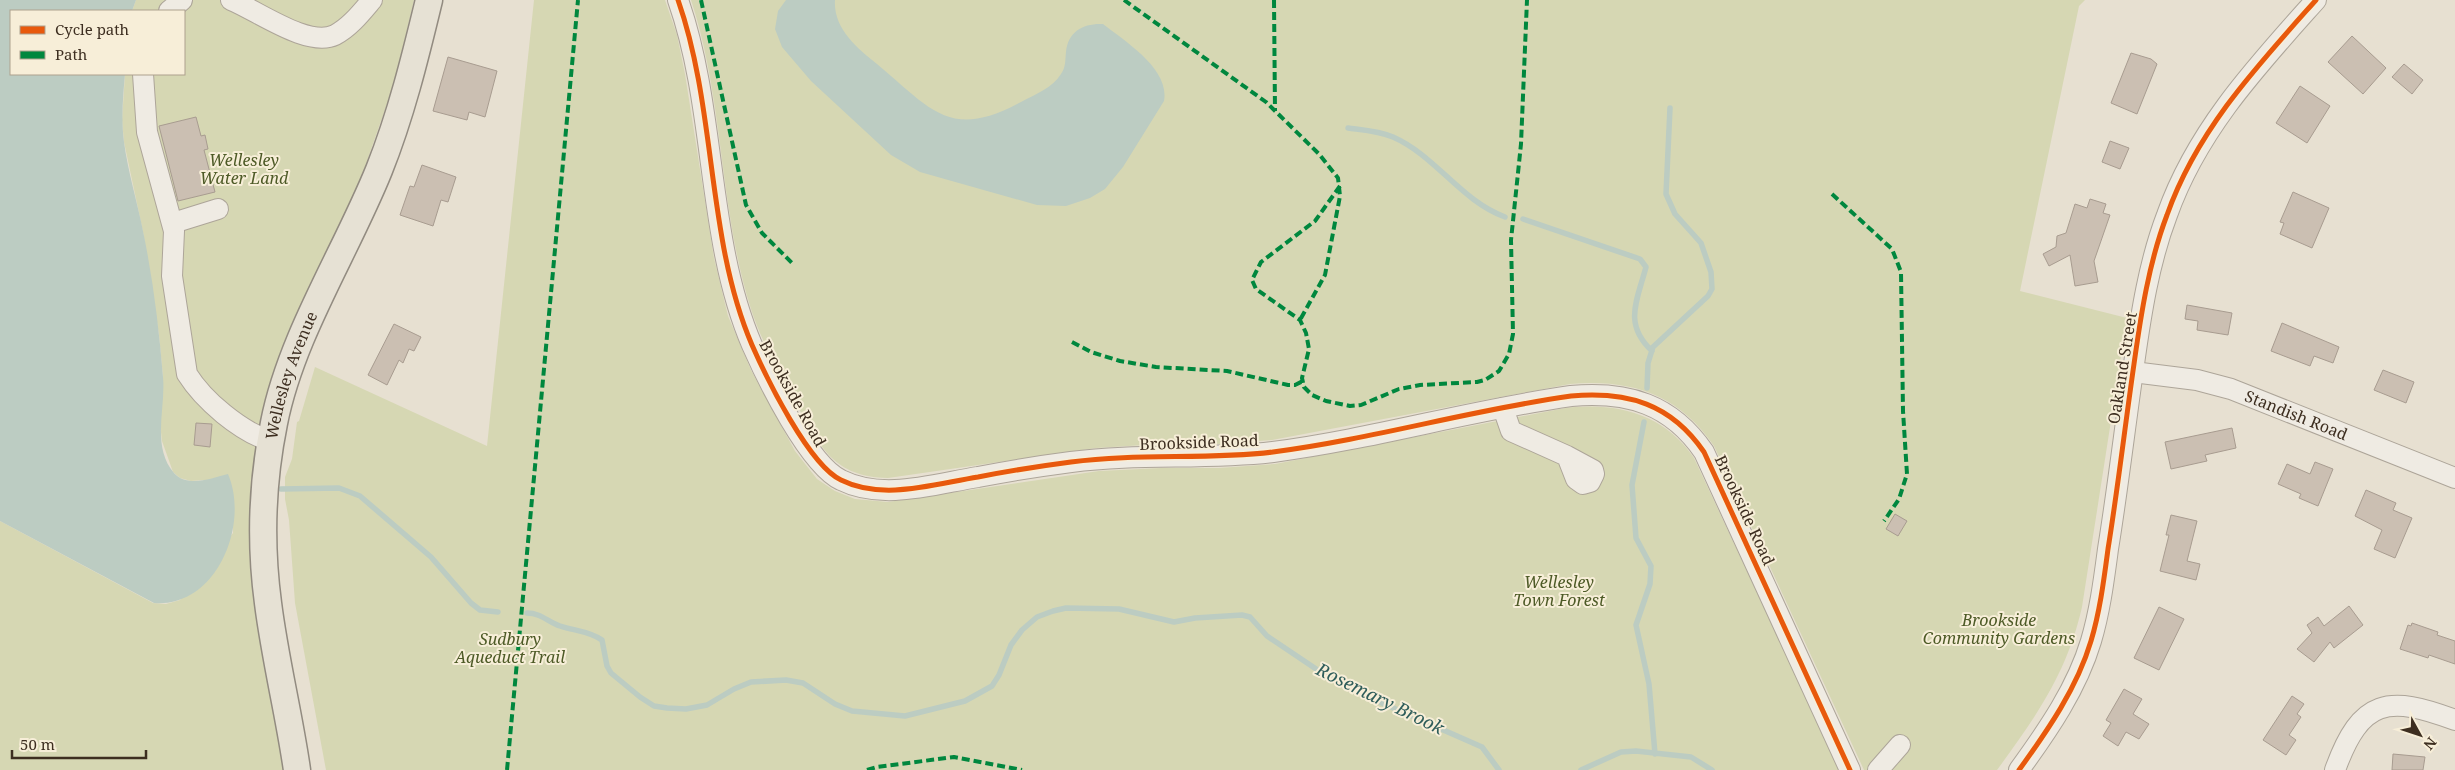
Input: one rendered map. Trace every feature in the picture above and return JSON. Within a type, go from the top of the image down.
[{"type":"main road","name":"Wellesley Avenue","points":[[296,770],[268,602],[263,522],[270,441],[279,402],[300,342],[379,170],[407,88],[428,0]]},
{"type":"street","points":[[170,10],[182,0]]},
{"type":"street","points":[[231,0],[300,34],[318,38],[334,36],[342,31],[372,0]]},
{"type":"street","name":"Brookside Road","points":[[678,0],[697,72],[726,256],[740,313],[762,365],[805,444],[826,470],[840,480],[858,487],[893,490],[1097,459],[1258,453],[1571,396],[1618,396],[1639,401],[1660,410],[1690,433],[1712,466],[1850,770]]},
{"type":"street","name":"Oakland Street","points":[[2019,770],[2067,697],[2091,641],[2119,482],[2133,372],[2151,271],[2167,215],[2200,144],[2232,97],[2316,0]]},
{"type":"street","points":[[143,75],[146,132],[172,223],[174,240],[173,286],[187,374],[197,387],[236,424],[270,441]]},
{"type":"street","points":[[172,223],[218,209]]},
{"type":"street","name":"Standish Road","points":[[2133,372],[2197,380],[2231,389],[2455,478]]},
{"type":"street","points":[[1503,408],[1508,428],[1514,434],[1567,456]]},
{"type":"street","points":[[2336,770],[2349,736],[2357,726],[2375,711],[2404,704],[2425,708],[2455,720]]},
{"type":"street","points":[[1878,770],[1900,745]]},
{"type":"green space","name":"Wellesley Water Land","points":[[136,0],[414,0],[394,84],[353,201],[262,489],[297,770],[0,770],[0,521],[153,603],[166,604],[180,600],[233,533],[233,496],[203,480],[191,481],[180,478],[173,472],[162,441],[160,423],[163,377],[159,335],[143,232],[124,142],[122,120],[125,75],[185,75],[185,10],[132,10]]},
{"type":"green space","name":"Wellesley Town Forest","points":[[534,0],[665,0],[677,35],[685,74],[714,258],[728,316],[751,370],[795,451],[817,479],[835,491],[855,499],[888,502],[1099,471],[1219,468],[1275,464],[1560,409],[1599,407],[1635,413],[1652,420],[1667,430],[1681,442],[1694,458],[1840,770],[326,770],[295,603],[289,520],[285,499],[285,477],[292,459],[297,422],[299,421],[315,367],[487,446]]},
{"type":"green space","name":"Brookside Community Gardens","points":[[691,0],[2085,0],[2079,6],[2020,291],[2127,318],[2082,607],[2076,631],[2059,674],[2037,713],[1997,770],[1864,770],[1714,446],[1700,428],[1669,402],[1633,388],[1613,384],[1570,384],[1272,440],[1219,444],[1161,444],[1096,448],[888,478],[854,472],[842,466],[831,457],[813,434],[760,334],[751,309],[733,233],[710,76]]},
{"type":"shaded area","points":[[0,0],[136,0],[132,10],[10,10],[10,75],[125,75],[124,142],[147,249],[158,322],[163,377],[161,439],[163,451],[167,462],[179,478],[200,481],[228,474],[234,494],[231,539],[223,560],[210,578],[195,592],[176,601],[154,603],[0,521]]},
{"type":"shaded area","points":[[786,0],[835,0],[838,20],[854,44],[912,94],[943,115],[958,119],[976,119],[997,113],[1048,87],[1063,71],[1067,45],[1070,39],[1083,27],[1096,24],[1103,24],[1123,39],[1153,67],[1164,89],[1164,101],[1123,167],[1105,189],[1090,198],[1066,206],[1037,205],[920,172],[891,155],[811,81],[782,47],[775,29],[778,11]]},
{"type":"building","points":[[2352,36],[2386,68],[2363,94],[2328,62]]},
{"type":"building","points":[[2131,53],[2151,59],[2157,64],[2137,114],[2111,103]]},
{"type":"building","points":[[448,57],[497,71],[485,117],[469,112],[467,120],[433,111]]},
{"type":"building","points":[[2404,64],[2423,80],[2412,94],[2392,77]]},
{"type":"building","points":[[2300,86],[2330,106],[2307,143],[2276,123]]},
{"type":"building","points":[[196,117],[201,136],[205,135],[208,149],[204,150],[215,192],[178,201],[159,126]]},
{"type":"building","points":[[2110,141],[2129,148],[2120,169],[2102,162]]},
{"type":"building","points":[[422,165],[456,177],[448,202],[441,200],[433,226],[400,215],[410,186],[414,187]]},
{"type":"building","points":[[2293,192],[2329,208],[2312,248],[2280,234],[2284,223],[2280,222]]},
{"type":"building","points":[[2090,199],[2106,204],[2103,213],[2110,215],[2094,261],[2098,282],[2075,286],[2070,255],[2049,266],[2043,254],[2056,247],[2057,236],[2066,233],[2075,204],[2087,208]]},
{"type":"building","points":[[2187,305],[2232,313],[2228,335],[2197,330],[2198,321],[2185,319]]},
{"type":"building","points":[[2282,323],[2339,347],[2333,363],[2314,356],[2310,366],[2271,351]]},
{"type":"building","points":[[394,324],[421,337],[414,351],[409,349],[403,363],[399,360],[387,385],[368,375]]},
{"type":"building","points":[[2383,370],[2414,382],[2406,403],[2374,390]]},
{"type":"building","points":[[196,423],[212,424],[210,447],[194,445]]},
{"type":"building","points":[[2232,428],[2236,448],[2205,455],[2207,461],[2171,469],[2165,442]]},
{"type":"building","points":[[2315,462],[2333,469],[2318,506],[2299,498],[2301,494],[2278,484],[2287,464],[2310,474]]},
{"type":"building","points":[[2366,490],[2396,503],[2393,510],[2412,518],[2395,558],[2374,549],[2382,530],[2355,516]]},
{"type":"building","points":[[1895,514],[1907,521],[1898,536],[1886,529]]},
{"type":"building","points":[[2171,515],[2197,521],[2187,561],[2200,564],[2196,580],[2160,571],[2169,535],[2166,535]]},
{"type":"building","points":[[2349,606],[2363,625],[2334,648],[2330,642],[2314,662],[2297,649],[2312,633],[2307,625],[2318,617],[2324,626]]},
{"type":"building","points":[[2159,607],[2184,619],[2159,670],[2134,658]]},
{"type":"building","points":[[2412,623],[2438,632],[2437,635],[2455,641],[2455,664],[2429,655],[2428,658],[2400,649],[2408,625],[2411,626]]},
{"type":"building","points":[[2124,689],[2142,699],[2133,714],[2149,724],[2139,739],[2126,732],[2118,746],[2103,736],[2111,723],[2106,720]]},
{"type":"building","points":[[2292,696],[2304,704],[2297,714],[2301,717],[2289,735],[2296,740],[2286,755],[2263,740]]},
{"type":"building","points":[[2393,754],[2425,757],[2423,770],[2392,770]]},
{"type":"waterway","points":[[1647,388],[1648,363],[1653,347],[1708,296],[1712,289],[1711,272],[1701,243],[1675,214],[1666,194],[1670,108]]},
{"type":"waterway","points":[[1348,128],[1382,133],[1408,145],[1436,166],[1475,200],[1489,210],[1505,217]]},
{"type":"waterway","points":[[1523,219],[1640,259],[1646,267],[1636,301],[1635,322],[1643,341],[1652,351]]},
{"type":"waterway","points":[[1644,422],[1632,485],[1636,538],[1651,566],[1650,584],[1636,625],[1649,684],[1655,754]]},
{"type":"waterway","name":"Rosemary Brook","points":[[281,489],[339,488],[360,496],[431,557],[471,603],[480,610],[498,612]]},
{"type":"waterway","name":"Rosemary Brook","points":[[527,613],[536,614],[560,626],[587,633],[602,640],[607,666],[611,673],[654,706],[686,709],[707,705],[734,689],[751,682],[786,680],[803,683],[835,704],[852,711],[905,716],[965,701],[992,686],[999,675],[1011,645],[1022,630],[1037,617],[1053,611],[1066,608],[1119,609],[1174,622],[1195,618],[1242,615],[1250,617],[1267,636],[1328,677],[1350,689],[1482,747],[1499,770]]},
{"type":"waterway","name":"Rosemary Brook","points":[[1581,770],[1621,752],[1636,751],[1691,757],[1712,770]]},
{"type":"marked path","points":[[507,770],[578,0]]},
{"type":"marked path","points":[[701,0],[746,205],[762,233],[792,263]]},
{"type":"marked path","points":[[1124,0],[1266,102],[1319,154],[1338,178],[1340,196],[1325,275],[1300,320]]},
{"type":"marked path","points":[[1274,0],[1275,111]]},
{"type":"marked path","points":[[1340,186],[1315,221],[1261,262],[1252,280],[1256,289],[1300,320],[1306,333],[1309,349],[1302,378],[1304,387],[1312,395],[1326,401],[1350,406],[1361,405],[1399,389],[1420,385],[1477,382],[1485,380],[1499,371],[1509,354],[1513,334],[1511,240],[1521,144],[1527,0]]},
{"type":"marked path","points":[[1832,194],[1892,249],[1901,272],[1903,411],[1907,474],[1899,499],[1884,521]]},
{"type":"marked path","points":[[1072,342],[1091,352],[1120,361],[1156,367],[1227,371],[1288,385],[1295,385],[1303,381]]},
{"type":"marked path","points":[[867,770],[954,757],[1022,770]]},
{"type":"cycle path","points":[[678,0],[700,86],[719,218],[737,304],[752,345],[790,420],[816,457],[829,471],[841,480],[857,486],[874,489],[909,489],[1024,469],[1096,459],[1223,456],[1273,452],[1348,440],[1496,409],[1571,396],[1592,395],[1629,399],[1646,404],[1677,422],[1704,452],[1850,770]]},
{"type":"cycle path","points":[[2019,770],[2041,740],[2070,692],[2085,658],[2094,630],[2103,583],[2143,307],[2150,270],[2167,215],[2180,184],[2212,127],[2272,49],[2316,0]]},
{"type":"park label","name":"Sudbury Aqueduct Trail","points":[[510,648]]}]
